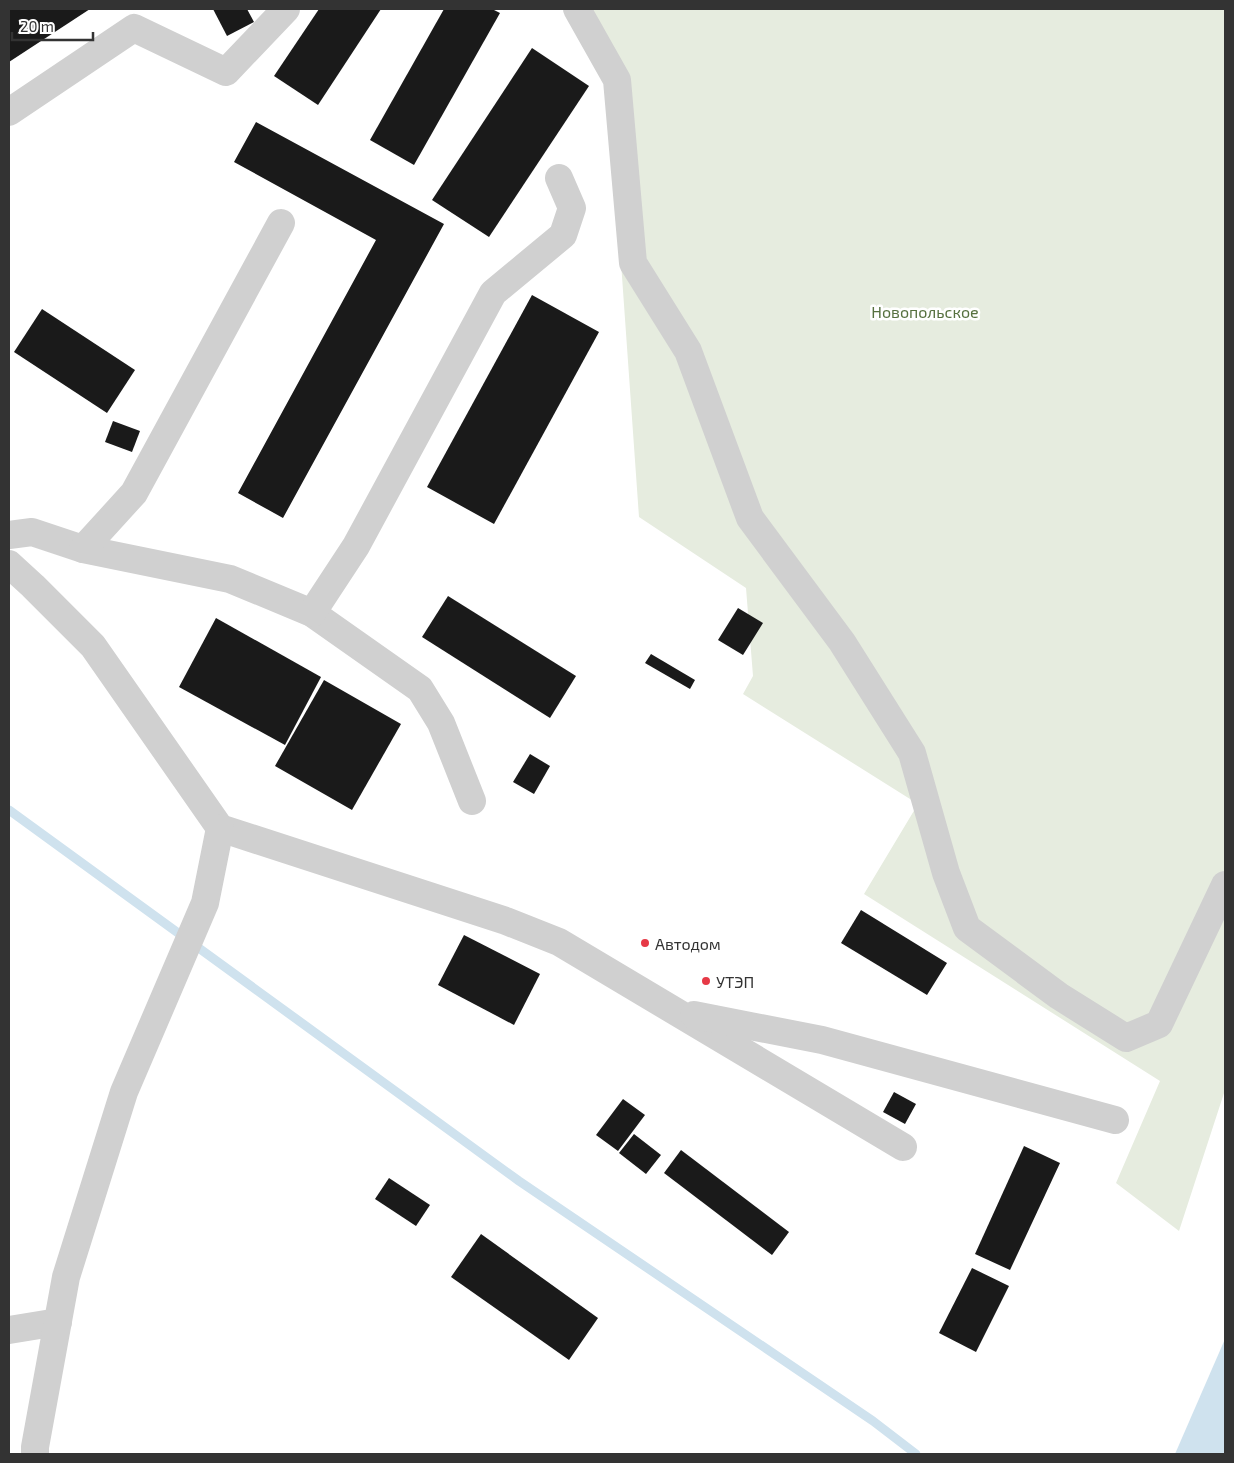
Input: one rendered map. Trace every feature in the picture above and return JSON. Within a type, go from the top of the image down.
[{"type":"lane","points":[[9,112],[134,28],[226,72],[286,9]]},
{"type":"lane","points":[[577,9],[617,80],[633,263],[688,351],[750,518],[842,642],[912,753],[946,873],[967,928],[1059,996],[1126,1038],[1159,1024],[1225,884]]},
{"type":"lane","points":[[312,613],[356,546],[493,293],[564,235],[572,208],[559,178]]},
{"type":"lane","points":[[83,548],[134,493],[281,223]]},
{"type":"lane","points":[[9,535],[32,532],[83,548],[230,578],[312,613],[420,689],[441,723],[472,801]]},
{"type":"lane","points":[[9,564],[93,646],[220,828],[506,921],[559,942],[904,1148]]},
{"type":"lane","points":[[35,1454],[66,1277],[124,1092],[205,903],[220,828]]},
{"type":"lane","points":[[676,1012],[822,1040],[1115,1120]]},
{"type":"lane","points":[[9,1330],[58,1322]]},
{"type":"green space","name":"Новопольское","points":[[585,9],[1225,9],[1225,1090],[1179,1231],[1116,1183],[1160,1081],[864,894],[918,804],[743,694],[753,676],[746,588],[639,517],[606,50]]},
{"type":"water","points":[[1225,1339],[1225,1454],[1175,1454]]},
{"type":"building","points":[[9,9],[90,9],[9,62]]},
{"type":"building","points":[[213,9],[247,9],[254,22],[227,36]]},
{"type":"building","points":[[319,9],[381,9],[318,105],[274,76]]},
{"type":"building","points":[[444,9],[492,9],[500,13],[414,165],[370,140]]},
{"type":"building","points":[[532,48],[589,86],[489,237],[432,200]]},
{"type":"building","points":[[256,122],[444,224],[283,518],[238,493],[376,240],[234,162]]},
{"type":"building","points":[[532,295],[599,332],[494,524],[427,487]]},
{"type":"building","points":[[42,309],[135,370],[107,413],[14,352]]},
{"type":"building","points":[[113,421],[140,431],[132,452],[105,442]]},
{"type":"building","points":[[448,596],[576,676],[550,718],[422,637]]},
{"type":"building","points":[[738,608],[763,623],[743,655],[718,640]]},
{"type":"building","points":[[216,618],[321,677],[285,745],[179,687]]},
{"type":"building","points":[[651,654],[695,680],[690,689],[645,663]]},
{"type":"building","points":[[324,680],[401,724],[352,810],[275,766]]},
{"type":"building","points":[[530,754],[550,766],[534,794],[513,782]]},
{"type":"building","points":[[861,910],[947,963],[927,995],[841,943]]},
{"type":"building","points":[[464,935],[540,974],[514,1025],[438,985]]},
{"type":"building","points":[[894,1092],[916,1104],[905,1124],[883,1112]]},
{"type":"building","points":[[623,1099],[645,1115],[618,1151],[596,1135]]},
{"type":"building","points":[[634,1134],[661,1155],[646,1174],[619,1153]]},
{"type":"building","points":[[1024,1146],[1060,1163],[1010,1270],[975,1254]]},
{"type":"building","points":[[681,1150],[789,1232],[772,1255],[664,1173]]},
{"type":"building","points":[[389,1178],[430,1205],[416,1226],[375,1199]]},
{"type":"building","points":[[481,1234],[598,1318],[569,1360],[451,1277]]},
{"type":"building","points":[[972,1268],[1009,1286],[976,1352],[939,1333]]},
{"type":"waterway","points":[[9,810],[519,1181],[873,1421],[916,1454]]},
{"type":"place","name":"Автодом","points":[[645,943]]},
{"type":"place","name":"УТЭП","points":[[706,981]]}]
